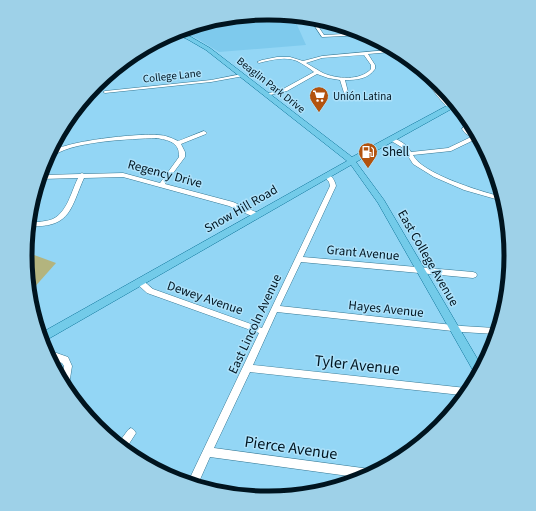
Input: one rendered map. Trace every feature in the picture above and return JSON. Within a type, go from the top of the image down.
[{"type":"main road","name":"Beaglin Park Drive","points":[[182,36],[201,45],[242,75],[352,161]]},
{"type":"main road","name":"Snow Hill Road","points":[[46,335],[256,215],[451,107]]},
{"type":"main road","name":"East College Avenue","points":[[352,161],[381,202],[476,366]]},
{"type":"main road","points":[[337,170],[351,171],[363,175]]},
{"type":"street","points":[[316,25],[323,36],[350,34]]},
{"type":"street","points":[[303,62],[316,58],[385,52]]},
{"type":"street","points":[[259,62],[280,57],[292,58],[303,62],[317,72],[342,79],[358,78],[371,73],[374,67],[366,54]]},
{"type":"street","points":[[266,94],[287,88],[317,72]]},
{"type":"street","name":"College Lane","points":[[105,92],[211,82],[242,75]]},
{"type":"street","points":[[342,79],[347,96]]},
{"type":"street","points":[[178,143],[204,133]]},
{"type":"street","points":[[57,151],[67,146],[156,136],[168,138],[182,146],[183,151],[182,156],[161,186]]},
{"type":"street","points":[[409,154],[449,150],[472,137]]},
{"type":"street","points":[[391,139],[403,146],[409,154],[410,159],[416,164],[441,178],[462,187],[496,197]]},
{"type":"street","points":[[35,224],[41,225],[53,222],[63,216],[71,206],[82,175]]},
{"type":"street","name":"Regency Drive","points":[[46,177],[123,175],[231,204],[256,215]]},
{"type":"street","name":"East Lincoln Avenue","points":[[195,480],[333,186],[332,182],[327,176]]},
{"type":"street","name":"Grant Avenue","points":[[298,259],[473,275]]},
{"type":"street","name":"Dewey Avenue","points":[[139,282],[150,291],[265,332]]},
{"type":"street","name":"Hayes Avenue","points":[[275,309],[491,331]]},
{"type":"street","points":[[55,357],[65,360],[68,366],[67,377]]},
{"type":"street","name":"Tyler Avenue","points":[[247,368],[461,391]]},
{"type":"street","points":[[125,442],[131,432]]},
{"type":"street","name":"Pierce Avenue","points":[[207,452],[359,473]]},
{"type":"shaded area","points":[[268,20],[296,22],[306,45],[219,52],[187,34],[207,28],[237,22]]},
{"type":"green space","points":[[32,254],[56,263],[35,287]]},
{"type":"place","name":"Unión Latina","points":[[319,113]]},
{"type":"place","name":"Shell","points":[[368,169]]}]
